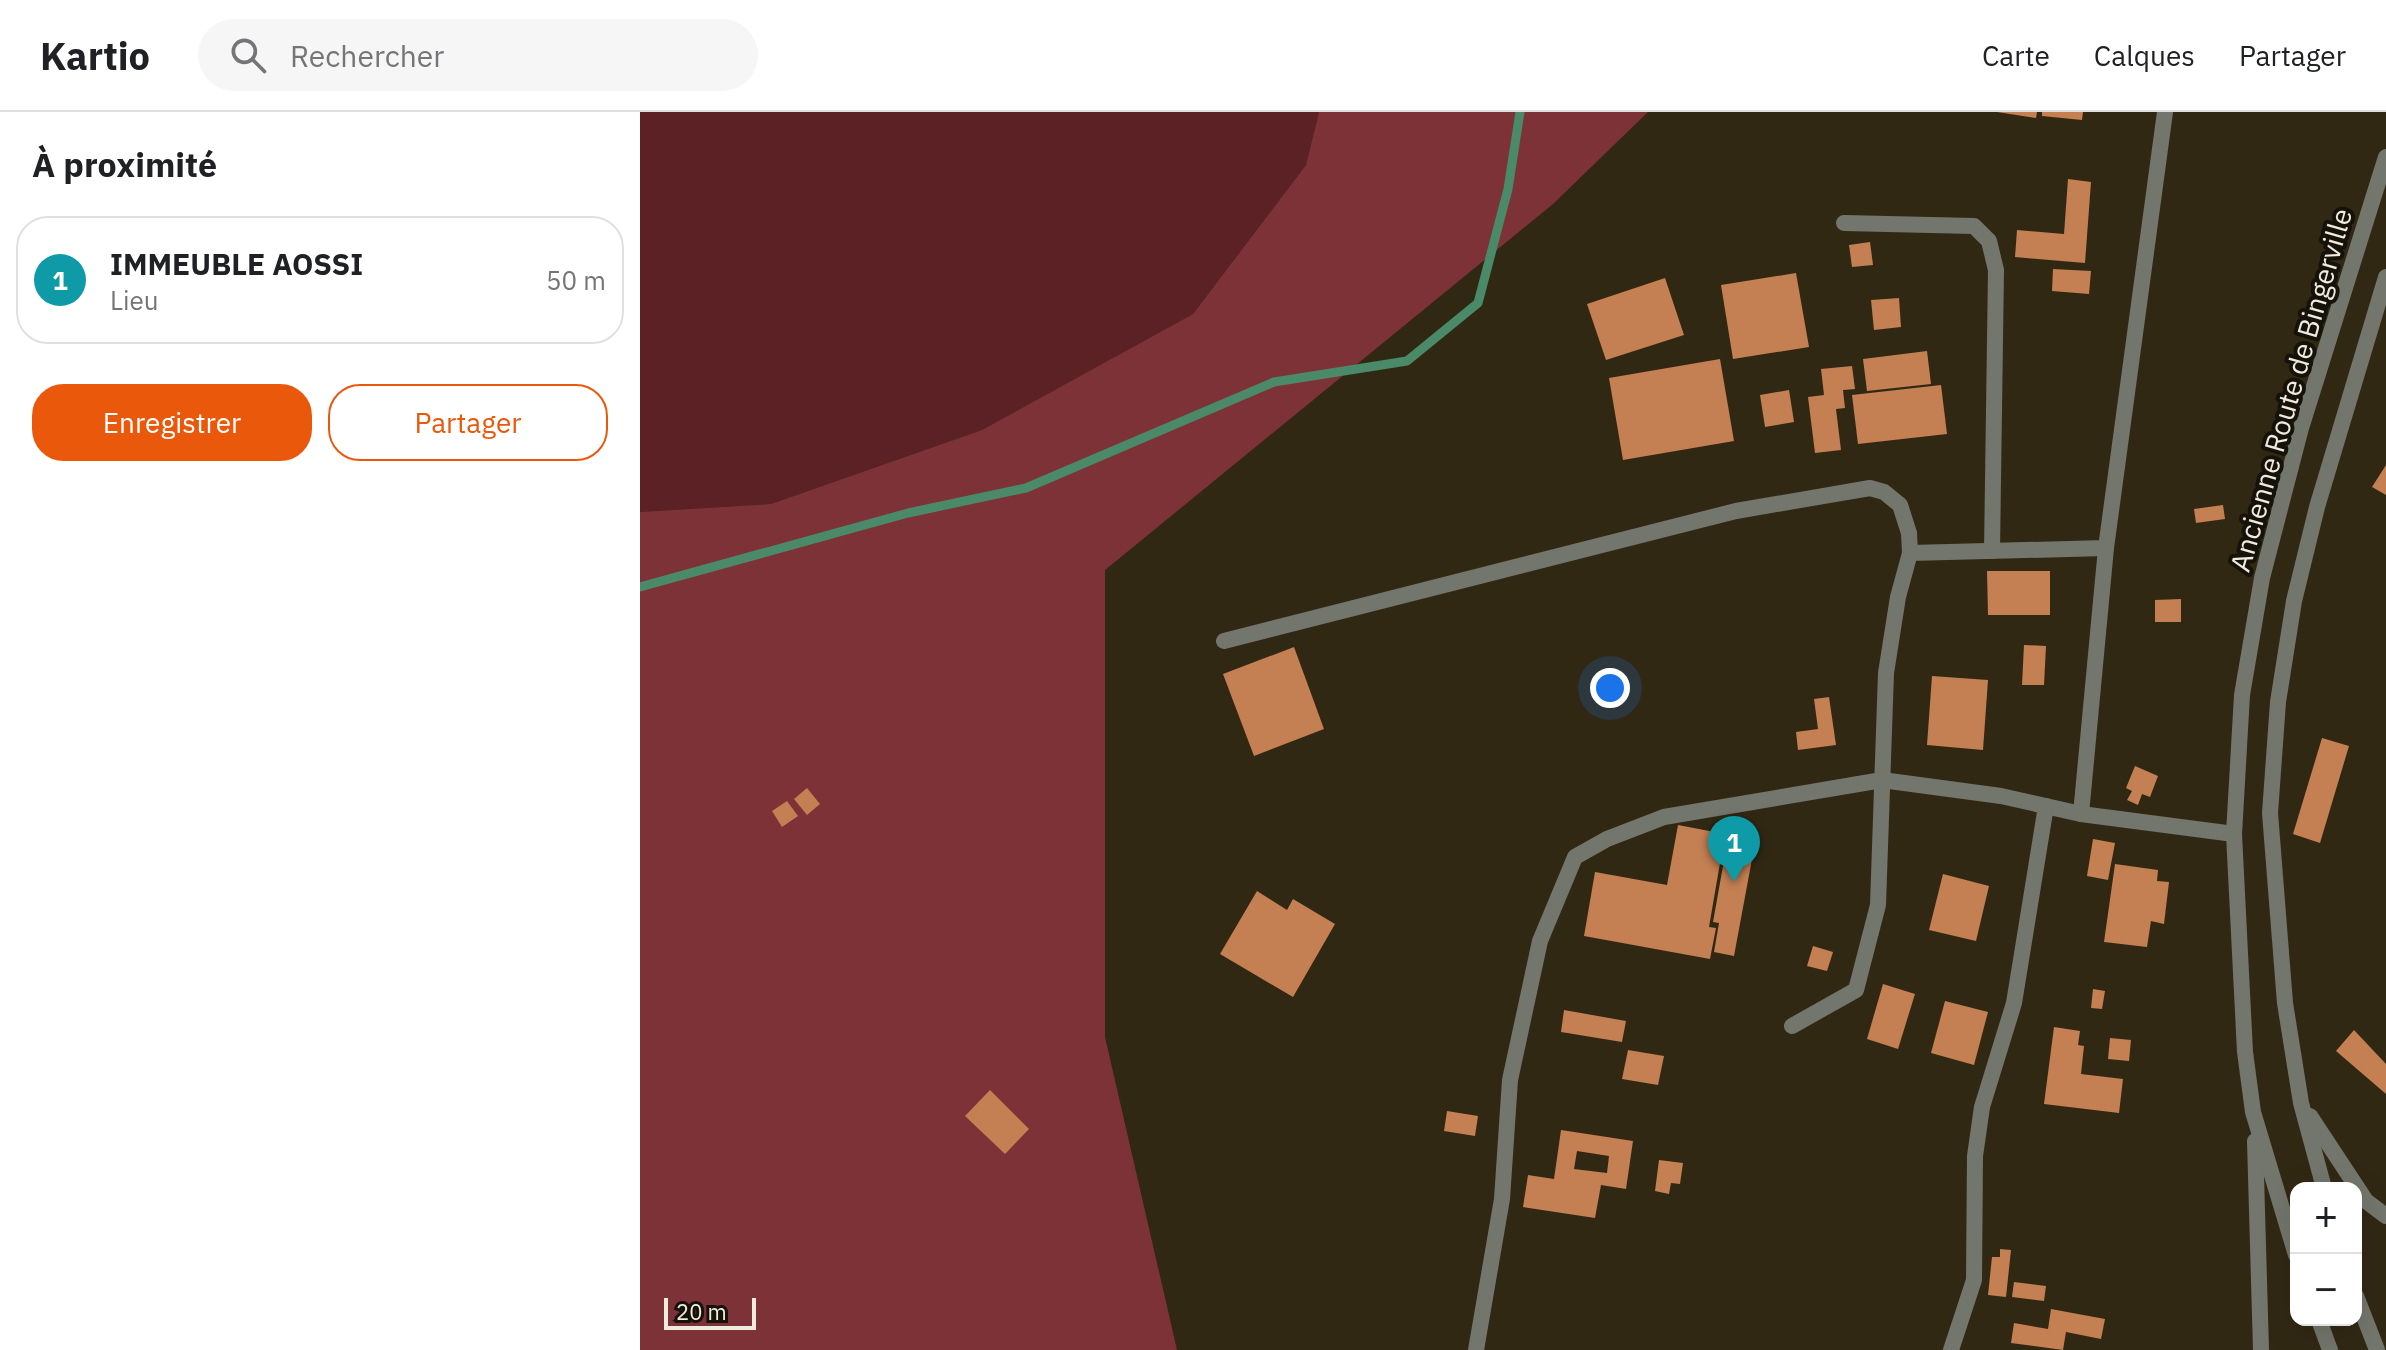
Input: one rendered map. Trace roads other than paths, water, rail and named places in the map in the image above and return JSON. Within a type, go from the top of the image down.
[{"type":"street","points":[[2081,814],[2106,548],[2165,112]]},
{"type":"street","name":"Ancienne Route de Bingerville","points":[[2296,1254],[2253,1112],[2245,1052],[2234,834],[2242,695],[2262,578],[2301,428],[2386,157]]},
{"type":"street","points":[[1844,223],[1974,226],[1989,241],[1996,270],[1992,551]]},
{"type":"street","name":"Ancienne Route de Bingerville","points":[[2322,1182],[2301,1103],[2285,1003],[2270,813],[2278,702],[2294,601],[2317,507],[2386,277]]},
{"type":"street","points":[[1224,641],[1736,511],[1870,488],[1884,492],[1900,505],[1909,533],[1910,553],[1898,597],[1886,673],[1878,905],[1856,990],[1792,1026]]},
{"type":"street","points":[[1910,553],[2106,548]]},
{"type":"street","points":[[1476,1350],[1502,1199],[1510,1080],[1540,941],[1575,857],[1607,839],[1664,817],[1882,780],[2001,796],[2081,814],[2234,834]]},
{"type":"street","points":[[1951,1350],[1974,1280],[1975,1156],[1982,1107],[2014,1003],[2046,806]]},
{"type":"street","points":[[2301,1103],[2366,1201],[2386,1216]]},
{"type":"street","points":[[2253,1112],[2261,1350]]},
{"type":"street","points":[[2362,1311],[2377,1350]]},
{"type":"street","points":[[2321,1326],[2330,1350]]},
{"type":"waterway","points":[[640,587],[908,513],[1026,488],[1274,382],[1407,361],[1478,303],[1508,189],[1520,112]]},
{"type":"place","name":"IMMEUBLE AOSSI","points":[[1734,882]]}]
